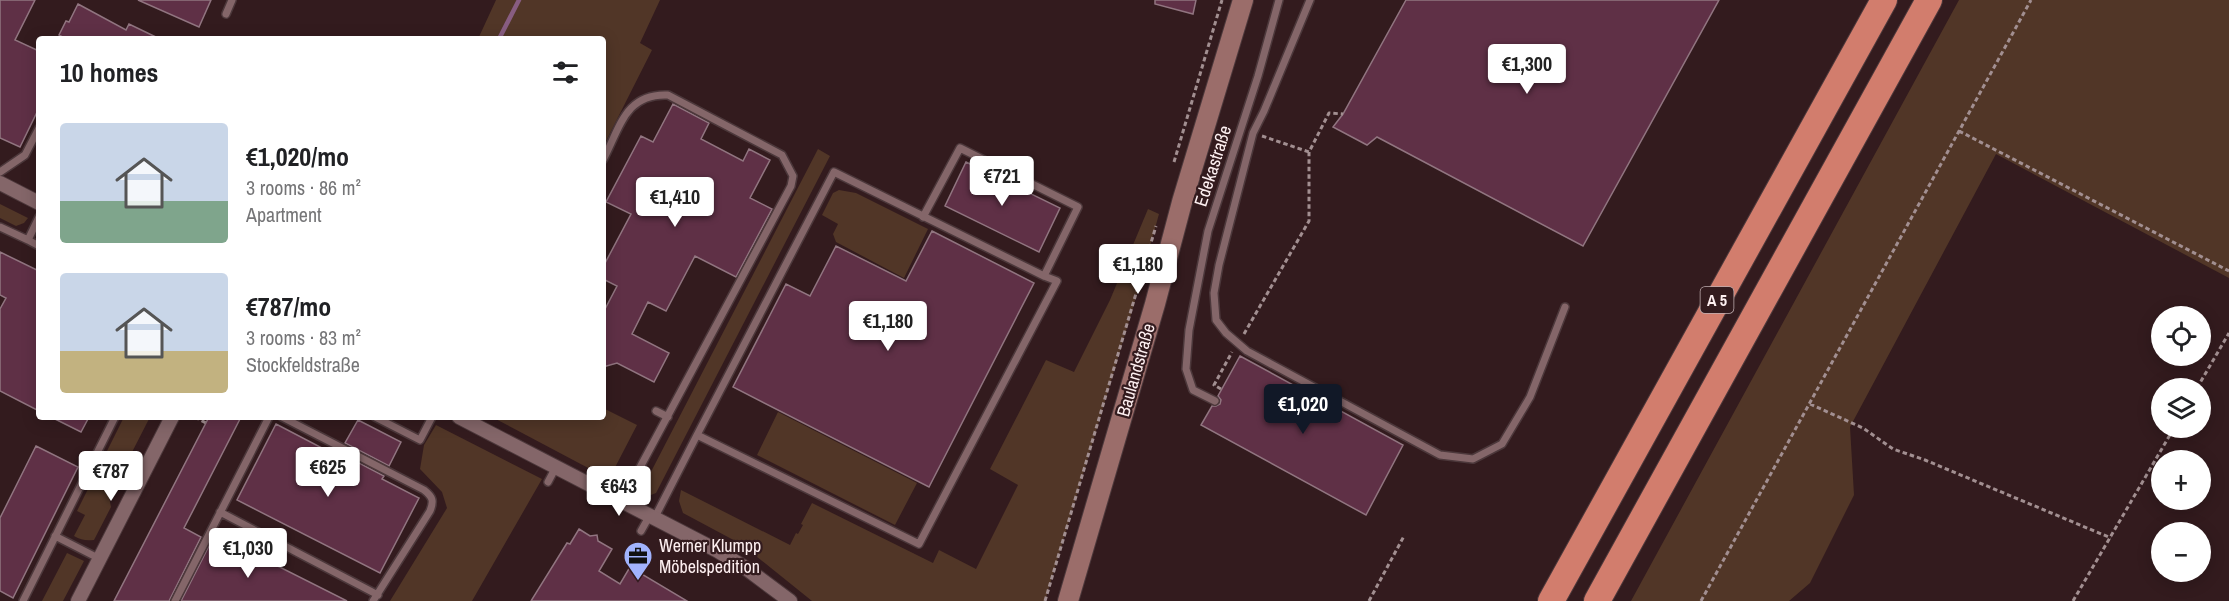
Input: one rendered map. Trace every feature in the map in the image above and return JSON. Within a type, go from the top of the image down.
[{"type":"highway","name":"A 5","points":[[1551,601],[1884,0]]},
{"type":"highway","name":"A 5","points":[[1597,601],[1929,0]]},
{"type":"street","name":"Baulandstraße","points":[[1068,601],[1155,304],[1182,202],[1243,0]]},
{"type":"street","points":[[0,183],[36,201]]},
{"type":"street","points":[[78,601],[170,420]]},
{"type":"street","points":[[465,420],[718,551],[790,601]]},
{"type":"lane","points":[[226,14],[232,0]]},
{"type":"lane","name":"Edekastraße","points":[[1215,401],[1193,390],[1186,369],[1189,330],[1208,231],[1258,76],[1279,0]]},
{"type":"lane","points":[[1310,0],[1253,134],[1219,265],[1214,294],[1216,320],[1247,351],[1440,455],[1473,459],[1502,444],[1530,397],[1565,307]]},
{"type":"lane","points":[[606,154],[634,102],[655,94],[668,95],[782,155],[793,176],[791,186],[622,501]]},
{"type":"lane","points":[[0,172],[25,155],[36,134]]},
{"type":"lane","points":[[923,217],[960,148],[1078,207],[1044,276]]},
{"type":"lane","points":[[641,531],[652,516],[697,435],[834,172],[1057,281],[919,544],[697,435]]},
{"type":"lane","points":[[28,240],[36,223]]},
{"type":"lane","points":[[0,226],[36,244]]},
{"type":"lane","points":[[656,411],[668,417]]},
{"type":"lane","points":[[23,601],[113,420]]},
{"type":"lane","points":[[175,601],[267,420]]},
{"type":"lane","points":[[220,512],[375,598],[430,511],[434,502],[432,496],[288,420]]},
{"type":"lane","points":[[381,420],[420,440],[430,420]]},
{"type":"lane","points":[[548,482],[556,467]]},
{"type":"lane","points":[[55,536],[100,559]]},
{"type":"path","points":[[1171,173],[1222,0]]},
{"type":"path","points":[[1701,601],[2031,0]]},
{"type":"path","points":[[1221,389],[1214,385],[1309,221],[1309,152],[1329,113],[1343,114]]},
{"type":"path","points":[[1959,131],[2229,271]]},
{"type":"path","points":[[1253,134],[1309,152]]},
{"type":"path","points":[[1045,601],[1156,225]]},
{"type":"path","points":[[2203,378],[2229,333]]},
{"type":"path","points":[[1810,404],[1863,428],[1893,449],[1925,460],[2111,538]]},
{"type":"path","points":[[200,420],[206,423]]},
{"type":"path","points":[[2073,601],[2168,438]]},
{"type":"path","points":[[1369,601],[1404,536]]},
{"type":"shaded area","points":[[496,0],[660,0],[640,43],[652,50],[606,141],[606,36],[479,36]]},
{"type":"shaded area","points":[[1959,0],[2229,0],[2229,278],[1996,154],[1850,427],[1854,495],[1810,583],[1789,601],[1631,601]]},
{"type":"shaded area","points":[[818,149],[830,156],[656,493],[651,495],[640,493]]},
{"type":"shaded area","points":[[839,190],[856,193],[928,229],[904,278],[836,242],[833,234],[838,224],[822,215],[833,193]]},
{"type":"shaded area","points":[[0,204],[28,218],[24,223],[16,226],[0,218]]},
{"type":"shaded area","points":[[1148,209],[1159,214],[1045,601],[812,601],[741,544],[683,513],[679,501],[681,490],[790,545],[803,525],[801,524],[812,503],[933,563],[939,550],[976,569],[1018,485],[990,469],[1046,360],[1074,372],[1110,300]]},
{"type":"shaded area","points":[[606,410],[637,425],[609,479],[498,420],[606,420]]},
{"type":"shaded area","points":[[778,412],[917,483],[895,525],[757,455]]},
{"type":"shaded area","points":[[122,420],[148,420],[109,497],[111,507],[94,540],[74,536],[85,515],[77,511]]},
{"type":"shaded area","points":[[436,425],[542,479],[472,601],[390,601],[447,508],[442,492],[420,469],[424,445]]},
{"type":"shaded area","points":[[67,553],[84,561],[63,601],[42,601]]},
{"type":"building","points":[[0,0],[35,0],[15,40],[36,50],[36,114],[20,147],[0,138]]},
{"type":"building","points":[[138,0],[211,0],[199,27]]},
{"type":"building","points":[[1155,0],[1196,0],[1193,14],[1155,4]]},
{"type":"building","points":[[1406,0],[1719,0],[1583,246],[1377,137],[1367,145],[1333,127],[1343,114]]},
{"type":"building","points":[[78,4],[126,30],[129,24],[154,36],[59,35],[66,21],[69,22]]},
{"type":"building","points":[[673,104],[709,123],[701,139],[743,161],[749,149],[770,160],[750,198],[772,209],[736,277],[695,256],[666,311],[648,302],[632,334],[669,353],[654,382],[617,363],[606,366],[606,307],[617,286],[606,280],[606,261],[631,214],[606,202],[641,136],[653,142]]},
{"type":"building","points":[[966,162],[1060,208],[1039,252],[945,206]]},
{"type":"building","points":[[932,231],[1034,283],[929,487],[733,387],[786,284],[810,296],[836,246],[906,281]]},
{"type":"building","points":[[0,252],[36,270],[36,409],[0,391],[0,309],[6,298],[0,295]]},
{"type":"building","points":[[1240,356],[1403,445],[1366,515],[1201,425],[1212,406],[1220,404],[1221,400],[1218,396]]},
{"type":"building","points":[[57,420],[87,420],[81,432]]},
{"type":"building","points":[[207,420],[239,420],[184,528],[201,537],[169,601],[114,601]]},
{"type":"building","points":[[358,420],[401,442],[389,466],[345,443]]},
{"type":"building","points":[[276,424],[339,457],[340,453],[384,476],[382,479],[419,498],[380,573],[237,500]]},
{"type":"building","points":[[36,446],[78,467],[13,598],[0,591],[0,518]]},
{"type":"building","points":[[579,529],[590,536],[597,535],[598,541],[612,549],[599,571],[620,584],[630,567],[687,601],[531,601],[567,543],[570,544]]},
{"type":"building","points":[[218,536],[347,601],[181,601],[211,542],[214,543]]},
{"type":"waterway","points":[[501,36],[519,0]]},
{"type":"place","name":"Werner Klumpp Möbelspedition","points":[[638,582]]}]
